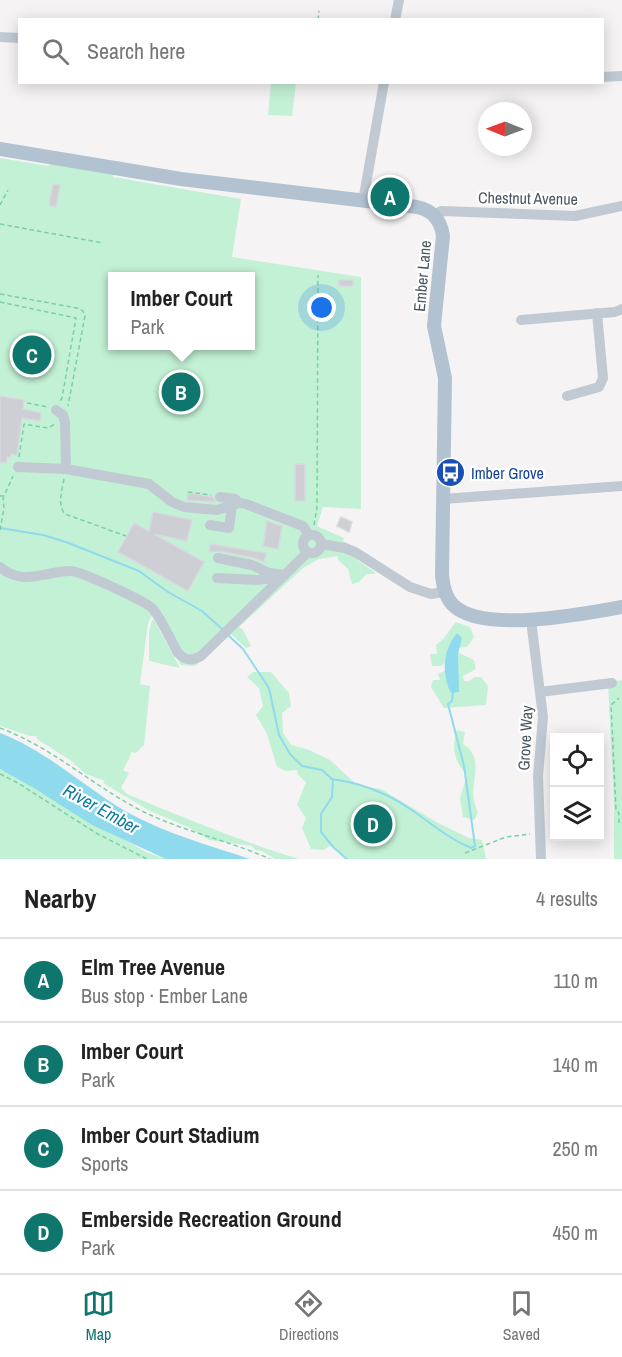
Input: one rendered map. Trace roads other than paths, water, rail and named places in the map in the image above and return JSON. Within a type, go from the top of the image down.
[{"type":"main road","points":[[0,149],[181,179],[417,207],[435,215]]},
{"type":"main road","name":"Ember Lane","points":[[435,215],[440,224],[442,236],[434,326],[445,378],[442,575],[445,591]]},
{"type":"main road","points":[[445,591],[452,605],[471,615],[499,620],[531,620],[622,607]]},
{"type":"street","points":[[396,18],[399,0]]},
{"type":"street","points":[[0,37],[18,38]]},
{"type":"street","points":[[604,77],[622,76]]},
{"type":"street","points":[[363,201],[384,84]]},
{"type":"street","name":"Chestnut Avenue","points":[[435,215],[441,211],[575,216],[622,206]]},
{"type":"street","points":[[522,320],[622,309]]},
{"type":"street","points":[[567,396],[599,387],[603,378],[597,313]]},
{"type":"street","points":[[60,414],[66,429],[66,469]]},
{"type":"street","points":[[0,567],[16,576],[30,578],[68,570],[77,571],[111,588],[139,598],[154,610],[183,659],[193,660],[201,656],[308,552],[317,552],[321,544],[320,538],[310,535],[303,526],[258,508],[236,504],[217,510],[184,507],[172,502],[149,484],[66,469],[18,467]]},
{"type":"street","points":[[443,499],[622,486]]},
{"type":"street","points":[[210,525],[229,528],[236,504],[235,500],[220,497]]},
{"type":"street","points":[[308,552],[303,544],[304,538],[310,535]]},
{"type":"street","points":[[321,544],[355,552],[410,587],[431,594],[445,591]]},
{"type":"street","points":[[218,558],[252,565],[268,573],[285,575]]},
{"type":"street","points":[[217,578],[257,580],[285,575]]},
{"type":"street","name":"Grove Way","points":[[531,620],[543,717],[538,776],[541,859]]},
{"type":"street","points":[[540,692],[612,683]]},
{"type":"water","points":[[457,633],[462,638],[458,654],[459,692],[451,693],[446,678],[445,662],[449,646]]},
{"type":"water","name":"River Ember","points":[[0,733],[33,749],[109,801],[140,819],[186,838],[250,859],[166,859],[92,825],[0,769]]},
{"type":"waterway","points":[[0,528],[43,535],[66,542],[139,571],[168,592],[202,611],[223,630]]},
{"type":"waterway","points":[[229,636],[243,649],[269,688],[279,735],[290,754],[302,766],[322,770],[333,780],[332,797],[321,814],[321,832],[347,859]]},
{"type":"waterway","points":[[331,779],[361,785],[380,792],[407,807],[453,839],[471,848],[475,846],[464,766],[448,704],[452,701],[453,693]]},
{"type":"place","name":"Elm Tree Avenue","points":[[390,197]]},
{"type":"place","name":"Imber Court Stadium","points":[[32,355]]},
{"type":"place","name":"Imber Court","points":[[181,392]]},
{"type":"place","name":"Imber Grove","points":[[450,473]]},
{"type":"place","name":"Emberside Recreation Ground","points":[[373,824]]}]
